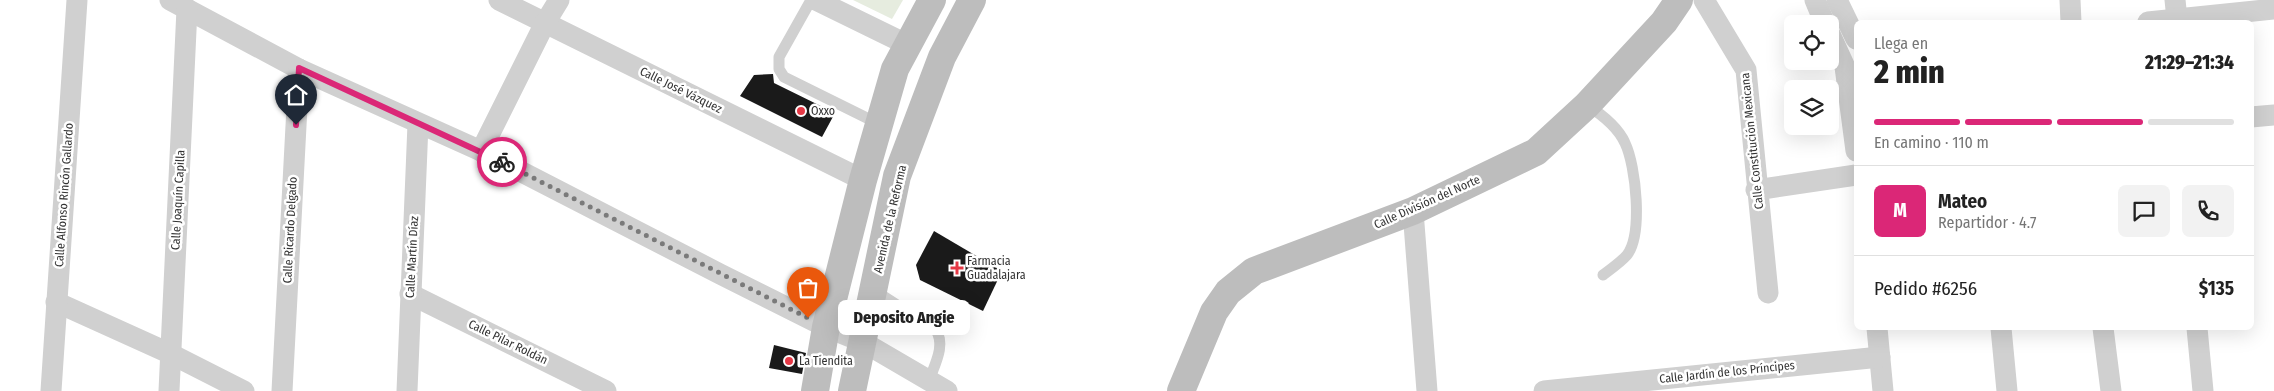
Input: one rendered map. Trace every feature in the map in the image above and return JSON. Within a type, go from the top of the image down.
[{"type":"main road","points":[[815,391],[826,327],[863,180],[896,69],[932,0]]},
{"type":"main road","name":"Avenida de la Reforma","points":[[852,391],[897,176],[942,57],[972,0]]},
{"type":"main road","name":"Calle División del Norte","points":[[1181,391],[1214,312],[1228,292],[1248,276],[1254,272],[1413,211],[1536,152],[1587,105],[1664,22],[1679,0]]},
{"type":"street","name":"Calle Alfonso Rincón Gallardo","points":[[51,391],[77,0]]},
{"type":"street","name":"Calle José Vázquez","points":[[499,0],[863,180]]},
{"type":"street","points":[[481,151],[544,23],[559,0]]},
{"type":"street","points":[[816,0],[908,45]]},
{"type":"street","name":"Calle Constitución Mexicana","points":[[1704,0],[1746,70],[1756,190],[1768,293]]},
{"type":"street","points":[[1815,0],[1822,15]]},
{"type":"street","points":[[1838,0],[1854,35]]},
{"type":"street","points":[[2070,0],[2071,20]]},
{"type":"street","points":[[178,4],[299,68],[418,124],[481,151],[720,274],[826,327],[863,342],[938,386]]},
{"type":"street","name":"Calle Joaquín Capilla","points":[[169,391],[178,4]]},
{"type":"street","points":[[2153,20],[2176,10],[2274,9]]},
{"type":"street","points":[[1839,46],[1851,63],[1854,116]]},
{"type":"street","name":"Calle Ricardo Delgado","points":[[282,391],[299,68]]},
{"type":"street","points":[[2254,117],[2274,115]]},
{"type":"street","name":"Calle Martín Díaz","points":[[407,391],[418,124]]},
{"type":"street","points":[[1756,190],[1854,175]]},
{"type":"street","points":[[1413,211],[1427,391]]},
{"type":"street","name":"Calle Pilar Roldán","points":[[410,294],[606,391]]},
{"type":"street","points":[[56,302],[171,354],[244,391]]},
{"type":"street","points":[[1877,330],[1883,391]]},
{"type":"street","points":[[2001,330],[2007,391]]},
{"type":"street","points":[[2103,330],[2111,391]]},
{"type":"street","points":[[2197,330],[2203,391]]},
{"type":"street","name":"Calle Jardín de los Príncipes","points":[[1544,391],[1880,357]]},
{"type":"lane","points":[[811,0],[779,57],[779,69],[784,77],[880,124]]},
{"type":"lane","points":[[1587,105],[1603,116],[1625,141],[1632,160],[1637,217],[1635,238],[1627,255],[1603,275]]},
{"type":"lane","points":[[874,290],[936,330],[941,338],[938,386]]},
{"type":"shaded area","points":[[853,0],[903,0],[892,19]]},
{"type":"building","name":"Oxxo","points":[[773,74],[774,83],[835,113],[822,137],[740,96],[754,75]]},
{"type":"building","name":"Farmacia Guadalajara","points":[[934,231],[1002,271],[983,311],[920,280],[916,265]]},
{"type":"building","name":"La Tiendita","points":[[774,345],[806,353],[802,374],[769,368]]},
{"type":"way so far","points":[[502,162],[808,318]]},
{"type":"place","name":"Oxxo","points":[[801,111]]},
{"type":"place","name":"Farmacia Guadalajara","points":[[957,268]]},
{"type":"place","name":"Deposito Angie","points":[[808,318]]},
{"type":"place","name":"La Tiendita","points":[[789,361]]},
{"type":"route","points":[[296,125],[299,68],[502,162]]}]
